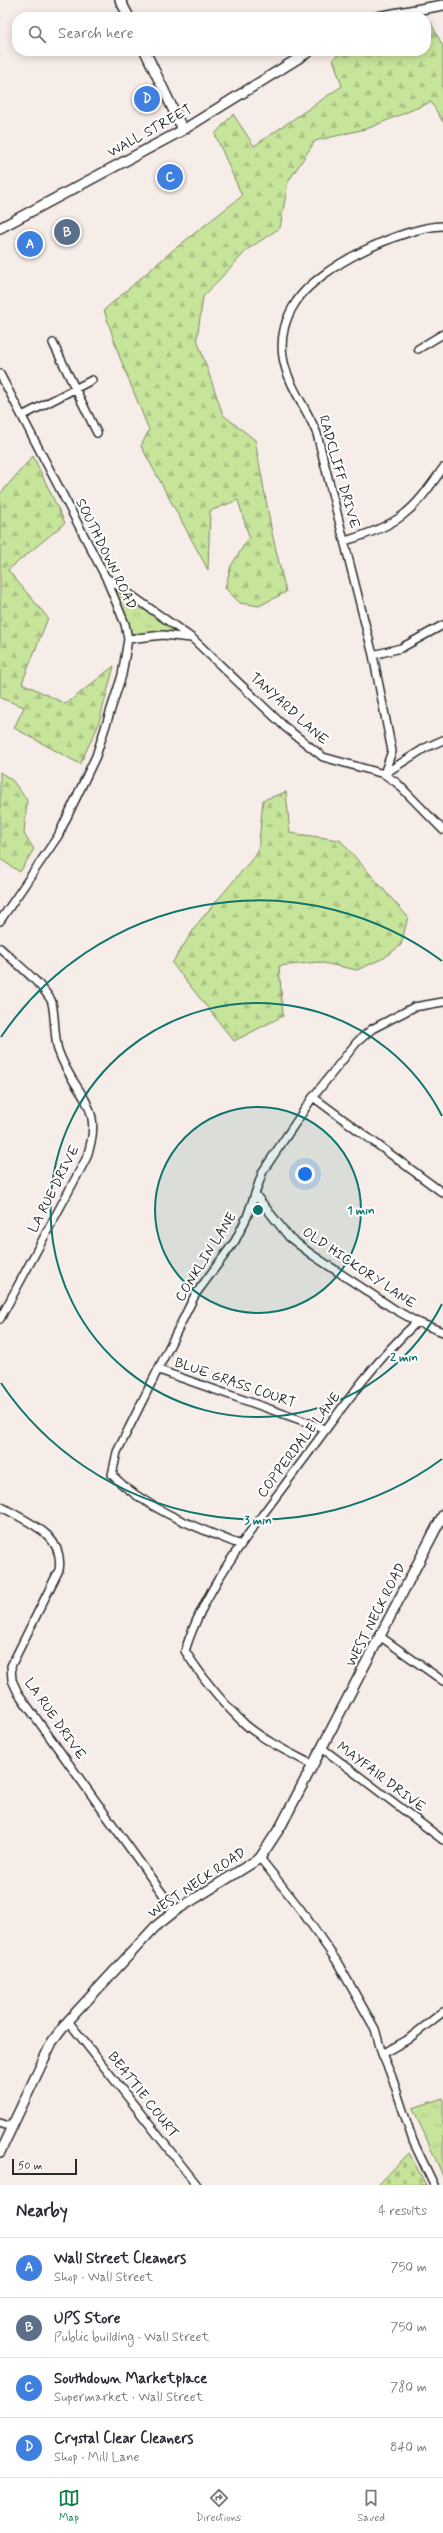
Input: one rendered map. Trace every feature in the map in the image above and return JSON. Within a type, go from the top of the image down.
[{"type":"street","points":[[120,0],[126,12]]},
{"type":"street","points":[[404,12],[443,5]]},
{"type":"street","points":[[147,56],[183,130]]},
{"type":"street","name":"WALL STREET","points":[[0,228],[183,130],[302,56]]},
{"type":"street","name":"RADCLIFF DRIVE","points":[[384,774],[392,751],[372,655],[345,541],[317,434],[309,414],[290,379],[283,356],[283,329],[296,301],[314,281],[378,243],[408,231],[443,226]]},
{"type":"street","points":[[418,348],[443,334]]},
{"type":"street","points":[[52,343],[97,433]]},
{"type":"street","name":"SOUTHDOWN ROAD","points":[[0,374],[106,578],[125,624],[128,639],[122,675],[96,756],[58,836],[0,921]]},
{"type":"street","points":[[22,416],[74,387],[92,380]]},
{"type":"street","points":[[345,541],[372,533],[400,519],[423,497],[443,468]]},
{"type":"street","name":"TANYARD LANE","points":[[106,578],[192,638],[285,727],[323,757],[384,774],[397,783],[443,830]]},
{"type":"street","points":[[372,655],[401,648],[443,625]]},
{"type":"street","points":[[128,639],[163,635],[192,638]]},
{"type":"street","points":[[384,774],[426,748],[443,740]]},
{"type":"street","name":"LA RUE DRIVE","points":[[0,948],[42,987],[52,1002],[58,1050],[64,1064],[87,1102],[93,1121],[93,1140],[86,1159],[0,1319]]},
{"type":"street","name":"CONKLIN LANE","points":[[242,1545],[187,1524],[130,1492],[112,1474],[118,1452],[195,1295],[234,1241],[247,1217],[263,1171],[313,1097],[357,1042],[372,1029],[414,1007],[443,1002]]},
{"type":"street","points":[[313,1097],[443,1193]]},
{"type":"street","name":"OLD HICKORY LANE","points":[[255,1194],[289,1237],[375,1297],[417,1322],[443,1332]]},
{"type":"street","name":"COPPERDALE LANE","points":[[313,1765],[275,1745],[247,1726],[200,1674],[186,1650],[191,1631],[206,1602],[242,1545],[326,1429],[384,1356],[417,1322]]},
{"type":"street","name":"BLUE GRASS COURT","points":[[159,1370],[326,1429]]},
{"type":"street","name":"LA RUE DRIVE","points":[[0,1506],[44,1532],[56,1542],[61,1557],[59,1570],[11,1666],[12,1680],[18,1693],[175,1911]]},
{"type":"street","name":"WEST NECK ROAD","points":[[0,2152],[10,2127],[52,2042],[68,2021],[155,1926],[175,1911],[260,1858],[281,1826],[381,1637],[443,1515]]},
{"type":"street","points":[[381,1637],[443,1681]]},
{"type":"street","name":"MAYFAIR DRIVE","points":[[322,1748],[443,1840]]},
{"type":"street","points":[[260,1858],[301,1910],[336,1960],[375,2029],[382,2054],[392,2077],[414,2141],[434,2185]]},
{"type":"street","points":[[382,2054],[407,2040],[443,2012]]},
{"type":"street","name":"BEATTIE COURT","points":[[68,2021],[197,2185]]},
{"type":"street","points":[[0,2123],[10,2127]]},
{"type":"green space","points":[[431,23],[443,47],[443,122],[431,102],[369,128],[315,141],[288,182],[280,228],[248,249],[203,297],[197,339],[223,415],[255,440],[272,533],[286,592],[259,606],[240,603],[225,588],[231,566],[249,537],[238,500],[210,511],[208,570],[141,446],[149,430],[120,358],[104,310],[172,251],[242,196],[215,134],[233,114],[254,146],[342,86],[333,59],[337,56],[431,56]]},
{"type":"green space","points":[[33,456],[65,523],[8,570],[48,618],[22,683],[66,704],[114,666],[98,726],[80,764],[14,728],[24,707],[0,698],[0,494]]},
{"type":"green space","points":[[113,584],[182,633],[170,632],[130,634],[121,603]]},
{"type":"green space","points":[[0,772],[12,780],[27,800],[24,834],[34,849],[20,872],[0,859]]},
{"type":"green space","points":[[286,792],[290,833],[340,840],[408,917],[401,945],[384,958],[357,970],[318,962],[279,966],[283,1016],[234,1041],[172,963],[198,923],[258,852],[263,800]]},
{"type":"green space","points":[[443,2098],[443,2176],[413,2108]]},
{"type":"green space","points":[[409,2153],[426,2185],[378,2185]]},
{"type":"place","name":"Crystal Clear Cleaners","points":[[147,99]]},
{"type":"place","name":"Southdown Marketplace","points":[[170,177]]},
{"type":"place","name":"UPS Store","points":[[67,232]]},
{"type":"place","name":"Wall Street Cleaners","points":[[30,244]]}]
